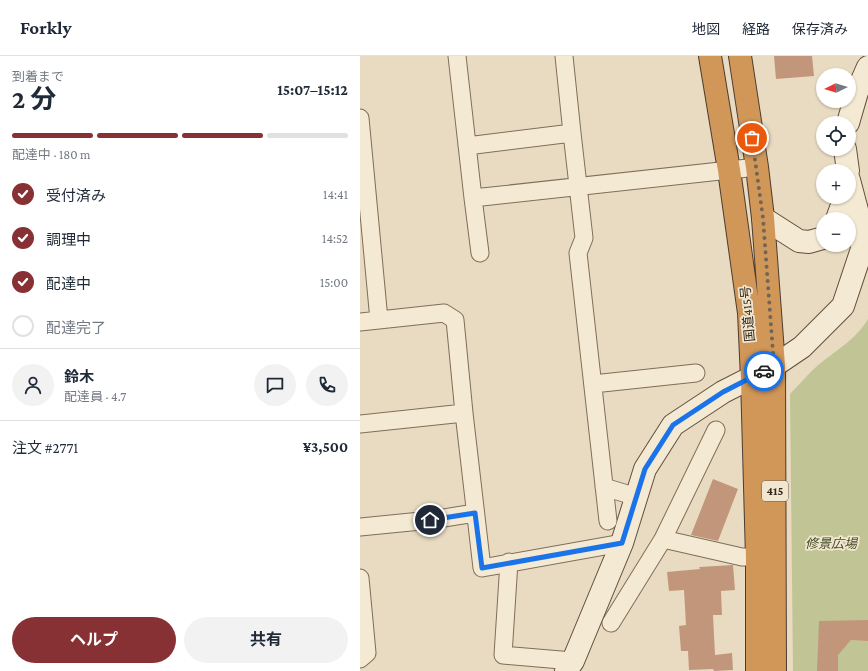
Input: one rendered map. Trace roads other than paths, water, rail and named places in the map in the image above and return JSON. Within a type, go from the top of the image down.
[{"type":"highway","name":"国道415号","points":[[710,56],[729,170],[749,313],[752,378],[775,671]]},
{"type":"highway","name":"国道415号","points":[[740,56],[757,167],[763,218],[774,366],[766,557],[757,671]]},
{"type":"main road","points":[[850,116],[856,92],[868,67]]},
{"type":"main road","points":[[570,666],[622,543],[645,469],[673,425],[723,392],[774,366],[802,347],[844,306],[862,249],[858,214],[855,204]]},
{"type":"main road","points":[[763,218],[799,241],[809,242],[816,240]]},
{"type":"street","points":[[457,56],[480,253]]},
{"type":"street","points":[[564,56],[584,238],[578,253],[594,384],[608,521]]},
{"type":"street","points":[[360,118],[379,320]]},
{"type":"street","points":[[467,146],[572,133]]},
{"type":"street","points":[[473,198],[757,167]]},
{"type":"street","points":[[360,322],[444,313],[455,320],[482,568],[622,543]]},
{"type":"street","points":[[594,384],[696,373]]},
{"type":"street","points":[[360,424],[464,413]]},
{"type":"street","points":[[611,623],[663,539],[716,430]]},
{"type":"street","points":[[604,487],[637,497]]},
{"type":"street","points":[[360,527],[430,520],[475,513]]},
{"type":"street","points":[[663,539],[742,557],[766,557]]},
{"type":"street","points":[[509,562],[503,655],[570,666]]},
{"type":"street","points":[[360,578],[367,653],[360,659]]},
{"type":"park label","name":"修景広場","points":[[831,543]]}]
